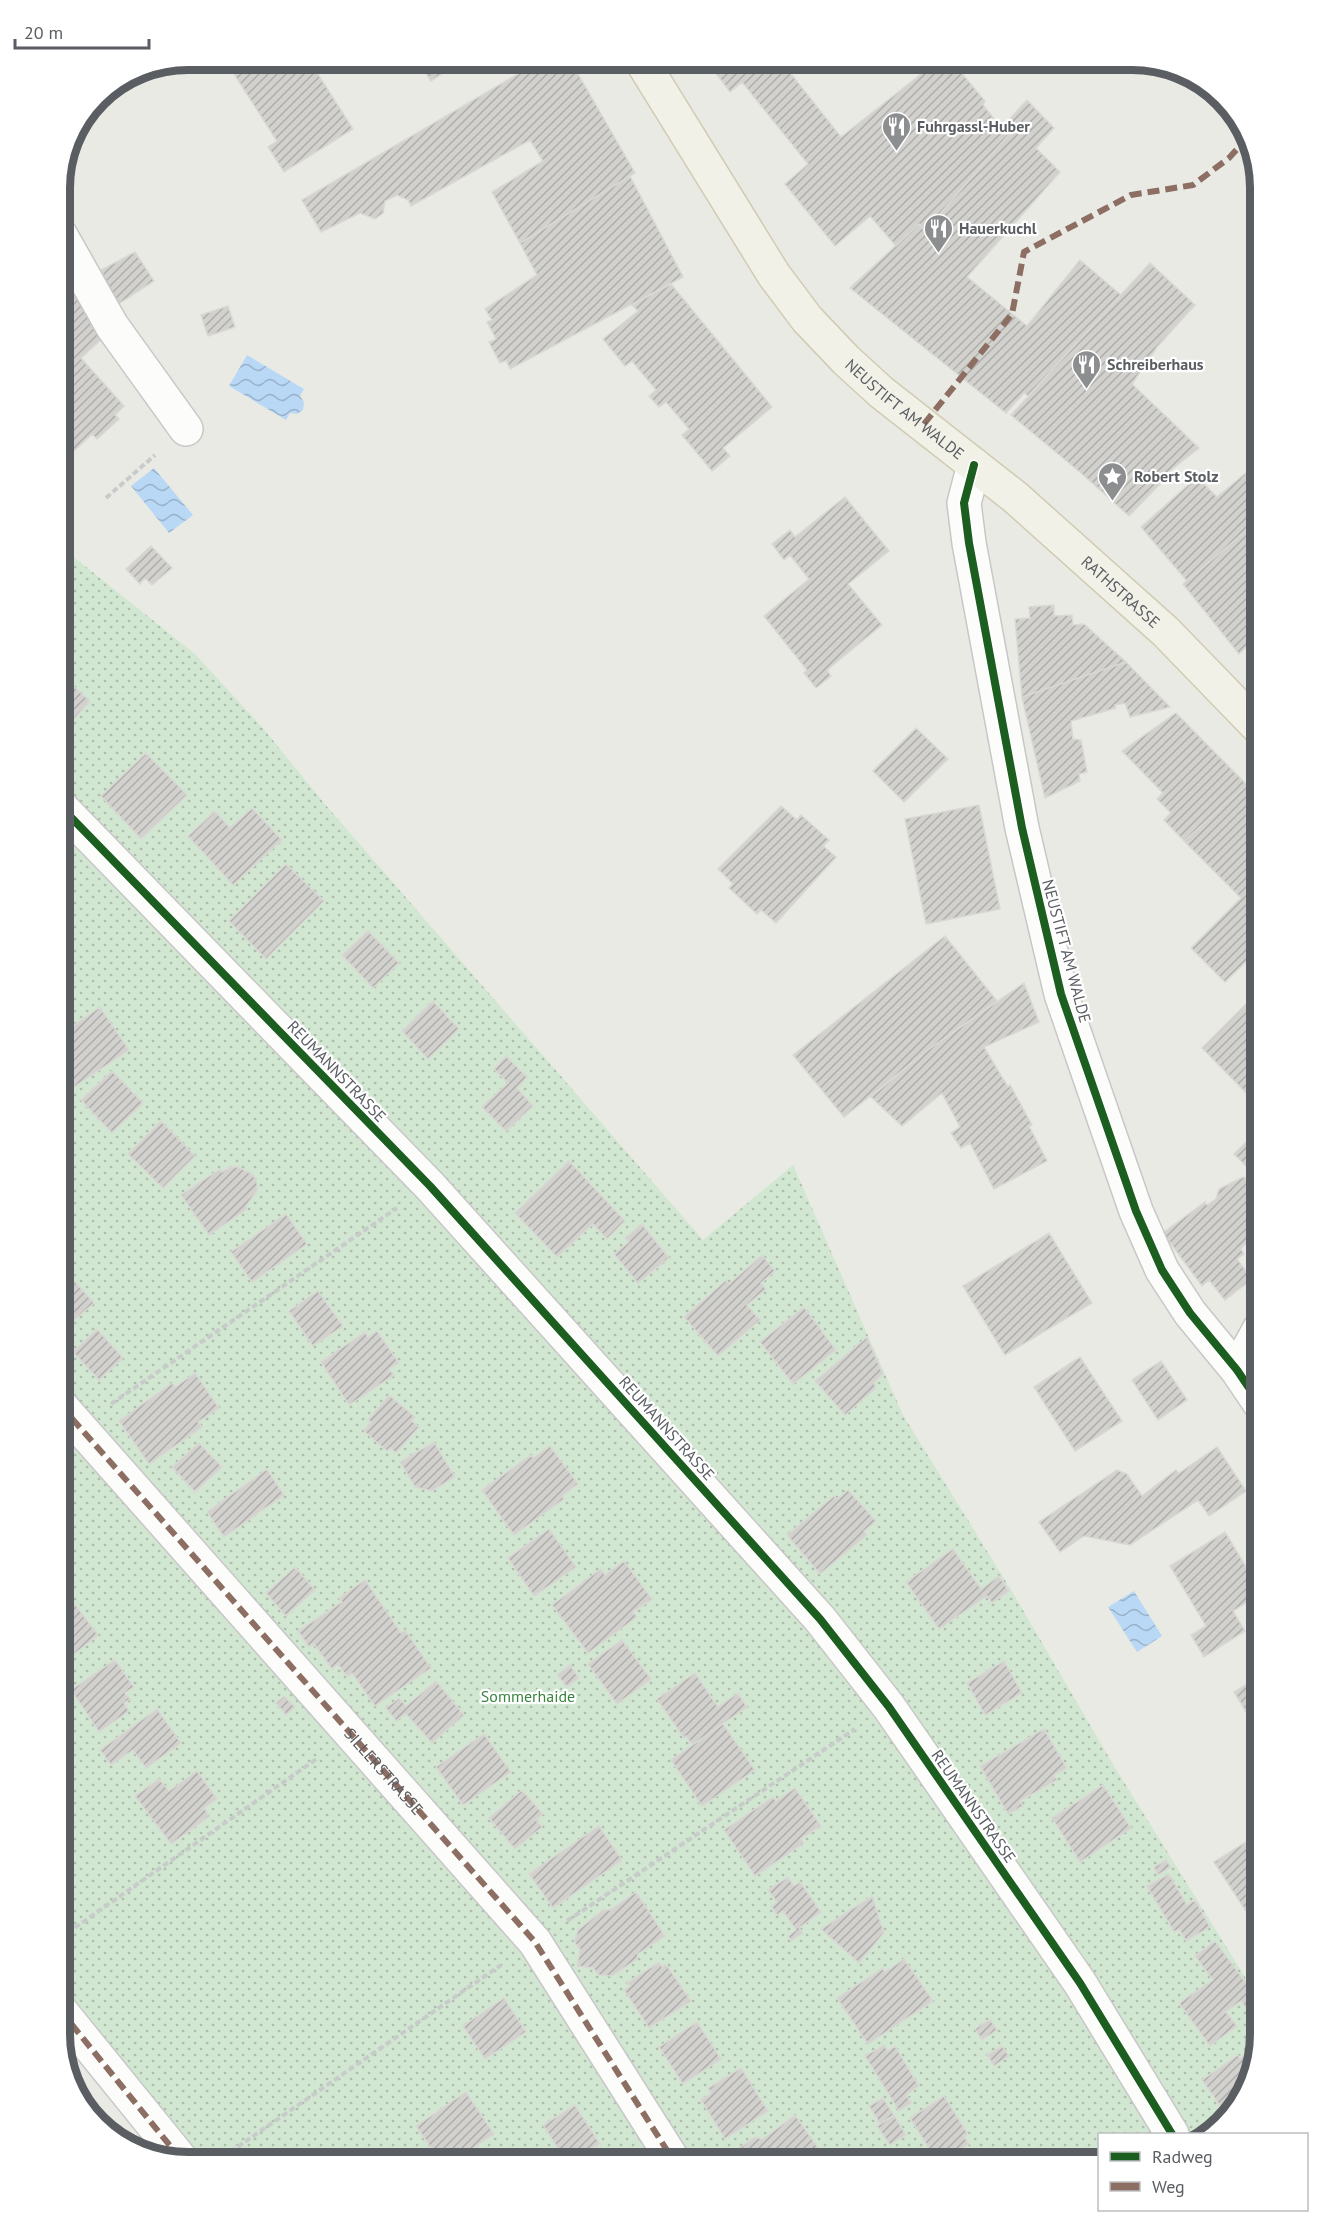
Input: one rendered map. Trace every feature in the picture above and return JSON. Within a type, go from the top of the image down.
[{"type":"main road","name":"NEUSTIFT AM WALDE","points":[[647,70],[774,275],[807,319],[846,360],[882,392],[974,465]]},
{"type":"main road","name":"RATHSTRASSE","points":[[974,465],[1024,505],[1166,632],[1250,719]]},
{"type":"street","points":[[71,253],[112,326],[186,429]]},
{"type":"street","name":"NEUSTIFT AM WALDE","points":[[974,465],[964,503],[969,543],[1022,828],[1060,994],[1147,1239],[1162,1270],[1190,1313],[1250,1390]]},
{"type":"street","name":"REUMANNSTRASSE","points":[[71,817],[430,1186],[820,1619],[889,1707],[1080,1983],[1171,2133]]},
{"type":"street","points":[[1236,1370],[1250,1346]]},
{"type":"street","name":"SILLERSTRASSE","points":[[70,1415],[535,1942],[668,2152]]},
{"type":"street","points":[[70,2022],[174,2151]]},
{"type":"path","points":[[106,498],[186,429]]},
{"type":"path","points":[[70,1415],[430,1186]]},
{"type":"path","points":[[231,2152],[535,1942],[889,1707]]},
{"type":"path","points":[[70,1931],[351,1734]]},
{"type":"green space","name":"Sommerhaide","points":[[71,555],[195,654],[262,727],[324,803],[703,1240],[793,1165],[903,1415],[1013,1593],[1114,1766],[1250,1985],[1250,2035],[1247,2058],[1237,2087],[1220,2112],[1197,2133],[1098,2133],[1098,2152],[170,2151],[70,2031]]},
{"type":"water","points":[[247,355],[304,389],[300,396],[304,402],[303,410],[297,414],[290,413],[286,420],[229,386]]},
{"type":"water","points":[[154,468],[193,515],[169,533],[131,486]]},
{"type":"water","points":[[1134,1591],[1162,1636],[1137,1652],[1108,1607]]},
{"type":"building","points":[[231,70],[315,70],[353,129],[284,172],[268,147],[277,141]]},
{"type":"building","points":[[424,70],[447,70],[431,81]]},
{"type":"building","points":[[524,70],[576,70],[635,173],[520,243],[492,192],[543,161],[530,140],[411,206],[408,200],[397,195],[385,201],[383,213],[375,219],[360,213],[321,232],[302,200]]},
{"type":"building","name":"Fuhrgassl-Huber","points":[[714,71],[788,71],[841,137],[925,71],[953,71],[955,73],[960,71],[985,101],[983,105],[1000,126],[1002,122],[1012,131],[925,231],[919,224],[896,246],[870,216],[835,246],[785,184],[808,164],[742,82],[730,92]]},
{"type":"building","name":"Hauerkuchl","points":[[1027,100],[1054,128],[1036,148],[1060,172],[967,277],[1027,326],[1080,260],[1121,295],[1028,396],[1024,393],[1006,413],[850,288],[919,224],[925,231],[1012,131],[1004,125]]},
{"type":"building","points":[[630,176],[683,277],[510,369],[506,360],[500,363],[489,342],[496,339],[487,322],[492,320],[485,309],[537,275],[520,243]]},
{"type":"building","points":[[135,252],[154,281],[117,305],[101,270]]},
{"type":"building","name":"Schreiberhaus","points":[[1150,263],[1195,305],[1157,347],[1132,384],[1199,448],[1161,478],[1161,483],[1129,516],[1011,415]]},
{"type":"building","points":[[73,282],[105,336],[81,358],[124,406],[115,415],[119,419],[97,439],[92,434],[73,452],[71,450],[71,284]]},
{"type":"building","points":[[671,284],[772,407],[723,448],[730,456],[712,471],[682,435],[689,429],[666,402],[659,407],[649,396],[656,390],[632,361],[625,366],[603,339],[638,311],[632,305]]},
{"type":"building","points":[[228,306],[235,327],[208,336],[201,315]]},
{"type":"building","points":[[1250,469],[1250,527],[1187,581],[1141,527],[1197,477],[1217,497]]},
{"type":"building","points":[[845,497],[889,551],[848,584],[882,625],[827,670],[831,676],[816,688],[804,673],[807,670],[764,616],[809,579],[790,555],[784,560],[772,544],[790,530],[795,537]]},
{"type":"building","points":[[1250,527],[1250,644],[1239,654],[1183,584]]},
{"type":"building","points":[[151,546],[172,568],[152,585],[145,578],[140,584],[126,569]]},
{"type":"building","points":[[1054,605],[1054,616],[1072,615],[1073,625],[1084,624],[1126,662],[1022,697],[1015,619],[1030,618],[1029,607]]},
{"type":"building","points":[[1126,662],[1170,707],[1130,717],[1125,703],[1115,705],[1116,708],[1071,721],[1073,739],[1081,740],[1087,772],[1079,774],[1080,781],[1045,798],[1022,697]]},
{"type":"building","points":[[71,684],[90,701],[71,723]]},
{"type":"building","points":[[1176,713],[1247,785],[1184,841],[1164,820],[1171,813],[1157,799],[1163,793],[1122,751]]},
{"type":"building","points":[[916,728],[948,759],[904,802],[873,771]]},
{"type":"building","points":[[146,753],[187,795],[141,839],[101,796]]},
{"type":"building","points":[[1247,785],[1250,788],[1250,958],[1225,982],[1191,948],[1241,898],[1184,841]]},
{"type":"building","points":[[979,805],[1000,909],[926,924],[905,819]]},
{"type":"building","points":[[781,806],[797,820],[801,815],[829,840],[823,846],[836,857],[776,923],[761,910],[757,914],[729,888],[733,884],[718,869]]},
{"type":"building","points":[[252,808],[282,840],[233,885],[188,836],[215,811],[230,828]]},
{"type":"building","points":[[286,864],[324,901],[266,959],[229,921]]},
{"type":"building","points":[[368,931],[399,963],[373,988],[342,955]]},
{"type":"building","points":[[945,936],[997,1001],[925,1052],[844,1117],[793,1055]]},
{"type":"building","points":[[1024,983],[1039,1022],[984,1047],[1008,1087],[1010,1085],[1032,1125],[1029,1126],[1047,1161],[994,1189],[970,1143],[961,1148],[951,1133],[960,1127],[942,1093],[902,1126],[871,1097],[925,1052]]},
{"type":"building","points":[[433,1001],[459,1029],[428,1059],[402,1031]]},
{"type":"building","points":[[1250,1002],[1250,1097],[1202,1048]]},
{"type":"building","points":[[100,1007],[129,1050],[71,1089],[71,1028]]},
{"type":"building","points":[[506,1056],[527,1077],[517,1088],[533,1106],[506,1131],[482,1107],[508,1083],[494,1069]]},
{"type":"building","points":[[112,1071],[143,1103],[112,1133],[81,1100]]},
{"type":"building","points":[[161,1121],[195,1156],[163,1188],[128,1154]]},
{"type":"building","points":[[1250,1138],[1250,1170],[1234,1154]]},
{"type":"building","points":[[569,1161],[625,1221],[607,1239],[593,1224],[557,1257],[515,1213]]},
{"type":"building","points":[[230,1167],[239,1167],[253,1175],[257,1183],[257,1191],[246,1206],[247,1209],[209,1235],[181,1195],[220,1169],[222,1172]]},
{"type":"building","points":[[1243,1177],[1250,1180],[1250,1245],[1245,1244],[1241,1249],[1244,1254],[1237,1259],[1250,1276],[1250,1281],[1225,1300],[1209,1280],[1202,1286],[1163,1233],[1205,1202],[1207,1205],[1216,1199],[1219,1189]]},
{"type":"building","points":[[286,1214],[307,1244],[252,1282],[231,1252]]},
{"type":"building","points":[[642,1224],[669,1258],[638,1283],[614,1254],[629,1242],[625,1238]]},
{"type":"building","points":[[1049,1233],[1092,1303],[1005,1355],[963,1286]]},
{"type":"building","points":[[762,1255],[775,1271],[761,1283],[766,1289],[747,1305],[760,1320],[718,1356],[684,1317],[726,1280],[729,1284]]},
{"type":"building","points":[[70,1276],[94,1303],[70,1323]]},
{"type":"building","points":[[318,1291],[343,1326],[313,1346],[289,1311]]},
{"type":"building","points":[[804,1307],[836,1350],[793,1384],[760,1342]]},
{"type":"building","points":[[97,1329],[123,1358],[99,1380],[73,1352]]},
{"type":"building","points":[[377,1331],[399,1363],[389,1369],[394,1375],[349,1405],[321,1362],[365,1332],[368,1337]]},
{"type":"building","points":[[867,1337],[883,1374],[874,1383],[876,1388],[845,1415],[815,1381]]},
{"type":"building","points":[[1080,1357],[1122,1421],[1075,1451],[1034,1387]]},
{"type":"building","points":[[1161,1361],[1187,1400],[1158,1420],[1132,1380]]},
{"type":"building","points":[[195,1373],[219,1408],[198,1422],[202,1427],[149,1464],[119,1421],[172,1383],[175,1387]]},
{"type":"building","points":[[389,1395],[415,1417],[412,1421],[419,1427],[396,1453],[390,1448],[387,1451],[364,1431],[371,1422],[368,1420]]},
{"type":"building","points":[[434,1442],[455,1477],[432,1491],[415,1487],[400,1462]]},
{"type":"building","points":[[199,1443],[222,1467],[195,1492],[172,1467]]},
{"type":"building","points":[[550,1446],[578,1484],[562,1496],[564,1499],[514,1535],[482,1490],[531,1455],[533,1458]]},
{"type":"building","points":[[1217,1447],[1246,1491],[1209,1516],[1198,1500],[1130,1545],[1084,1536],[1060,1552],[1039,1522],[1117,1470],[1127,1474],[1142,1496],[1176,1470],[1179,1473]]},
{"type":"building","points":[[267,1469],[284,1495],[224,1537],[207,1512]]},
{"type":"building","points":[[848,1490],[876,1521],[864,1531],[867,1535],[820,1574],[787,1535],[834,1496],[837,1499]]},
{"type":"building","points":[[549,1529],[576,1567],[534,1596],[508,1558]]},
{"type":"building","points":[[1225,1532],[1250,1573],[1250,1600],[1233,1611],[1245,1631],[1204,1657],[1191,1635],[1206,1626],[1170,1566]]},
{"type":"building","points":[[953,1549],[981,1589],[999,1576],[1009,1591],[992,1603],[987,1596],[939,1629],[906,1582]]},
{"type":"building","points":[[624,1561],[652,1599],[633,1612],[637,1617],[588,1653],[552,1605],[601,1569],[605,1575]]},
{"type":"building","points":[[295,1567],[315,1590],[286,1616],[266,1593]]},
{"type":"building","points":[[365,1580],[401,1633],[405,1630],[431,1668],[375,1706],[352,1673],[347,1677],[338,1664],[332,1669],[314,1644],[309,1647],[298,1631],[342,1602],[339,1598]]},
{"type":"building","points":[[74,1603],[98,1635],[73,1655],[70,1650],[70,1606]]},
{"type":"building","points":[[622,1640],[651,1679],[617,1704],[588,1664]]},
{"type":"building","points":[[115,1660],[134,1687],[125,1693],[130,1699],[124,1703],[129,1711],[99,1732],[71,1690]]},
{"type":"building","points":[[1004,1661],[1022,1693],[985,1715],[967,1683]]},
{"type":"building","points":[[570,1665],[579,1678],[567,1687],[557,1675]]},
{"type":"building","points":[[695,1673],[718,1707],[738,1693],[747,1707],[692,1745],[686,1736],[684,1738],[657,1699]]},
{"type":"building","points":[[436,1681],[464,1715],[432,1743],[406,1714],[396,1721],[386,1708],[399,1698],[406,1706]]},
{"type":"building","points":[[1250,1682],[1250,1718],[1234,1692]]},
{"type":"building","points":[[284,1696],[295,1707],[286,1715],[276,1703]]},
{"type":"building","points":[[157,1709],[181,1743],[146,1768],[133,1750],[111,1765],[100,1750]]},
{"type":"building","points":[[723,1724],[755,1770],[702,1806],[671,1760]]},
{"type":"building","points":[[1044,1729],[1067,1768],[1054,1775],[1057,1780],[1020,1801],[1023,1806],[1008,1814],[980,1766]]},
{"type":"building","points":[[484,1734],[511,1772],[463,1805],[436,1767]]},
{"type":"building","points":[[197,1771],[217,1799],[204,1808],[210,1816],[171,1844],[135,1796],[159,1779],[169,1791]]},
{"type":"building","points":[[1103,1785],[1131,1828],[1080,1862],[1052,1818]]},
{"type":"building","points":[[795,1788],[821,1826],[801,1839],[804,1843],[755,1876],[724,1830],[773,1797],[776,1801]]},
{"type":"building","points":[[522,1790],[543,1814],[536,1820],[542,1827],[515,1849],[489,1818]]},
{"type":"building","points":[[599,1826],[622,1860],[553,1908],[529,1874]]},
{"type":"building","points":[[1250,1839],[1250,1918],[1214,1862]]},
{"type":"building","points":[[1166,1860],[1171,1867],[1158,1875],[1154,1867]]},
{"type":"building","points":[[1169,1874],[1187,1905],[1195,1900],[1210,1927],[1186,1941],[1179,1929],[1174,1932],[1147,1886]]},
{"type":"building","points":[[788,1877],[794,1886],[800,1882],[821,1912],[799,1928],[803,1933],[791,1941],[788,1936],[796,1930],[783,1911],[777,1915],[771,1906],[777,1902],[768,1890]]},
{"type":"building","points":[[636,1892],[665,1936],[638,1954],[637,1959],[612,1976],[599,1975],[593,1968],[577,1966],[580,1949],[574,1942],[578,1930],[603,1910],[610,1910]]},
{"type":"building","points":[[872,1896],[884,1933],[859,1963],[821,1929]]},
{"type":"building","points":[[1215,1941],[1250,1988],[1250,2005],[1246,2008],[1241,2001],[1226,2012],[1237,2026],[1210,2046],[1179,2003],[1213,1980],[1195,1956]]},
{"type":"building","points":[[904,1959],[933,2001],[868,2044],[837,1998],[883,1968],[885,1972]]},
{"type":"building","points":[[659,1962],[662,1967],[666,1964],[691,2001],[649,2028],[624,1990],[630,1986],[627,1983]]},
{"type":"building","points":[[504,1998],[526,2032],[485,2059],[463,2026]]},
{"type":"building","points":[[990,2019],[997,2030],[982,2040],[975,2029]]},
{"type":"building","points":[[697,2022],[721,2059],[683,2084],[659,2047]]},
{"type":"building","points":[[884,2045],[888,2051],[895,2046],[919,2086],[906,2095],[912,2103],[899,2111],[865,2056]]},
{"type":"building","points":[[1002,2046],[1009,2056],[994,2066],[987,2055]]},
{"type":"building","points":[[1248,2053],[1237,2087],[1222,2109],[1202,2080],[1238,2055],[1240,2058]]},
{"type":"building","points":[[741,2068],[768,2111],[725,2139],[701,2100],[711,2093],[708,2088]]},
{"type":"building","points":[[466,2092],[494,2134],[467,2152],[434,2152],[416,2126]]},
{"type":"building","points":[[944,2096],[968,2134],[964,2136],[969,2144],[956,2152],[931,2152],[910,2118]]},
{"type":"building","points":[[883,2098],[894,2115],[880,2124],[869,2106]]},
{"type":"building","points":[[575,2105],[600,2144],[586,2152],[560,2152],[543,2125]]},
{"type":"building","points":[[795,2115],[821,2152],[738,2152],[738,2149],[755,2137],[763,2139]]},
{"type":"building","points":[[894,2115],[906,2135],[890,2145],[877,2126]]},
{"type":"marked path","points":[[924,424],[1012,314],[1024,252],[1131,195],[1193,185],[1229,158],[1241,145]]},
{"type":"marked path","points":[[70,1417],[535,1942],[668,2152]]},
{"type":"marked path","points":[[70,2022],[174,2151]]},
{"type":"cycle path","points":[[974,465],[964,503],[969,543],[1022,828],[1061,994],[1136,1211],[1162,1270],[1190,1313],[1250,1389]]},
{"type":"cycle path","points":[[71,817],[430,1186],[820,1619],[889,1707],[1080,1983],[1171,2133]]},
{"type":"place","name":"Fuhrgassl-Huber","points":[[896,152]]},
{"type":"place","name":"Hauerkuchl","points":[[938,254]]},
{"type":"place","name":"Schreiberhaus","points":[[1086,390]]},
{"type":"place","name":"Robert Stolz","points":[[1113,502]]}]
